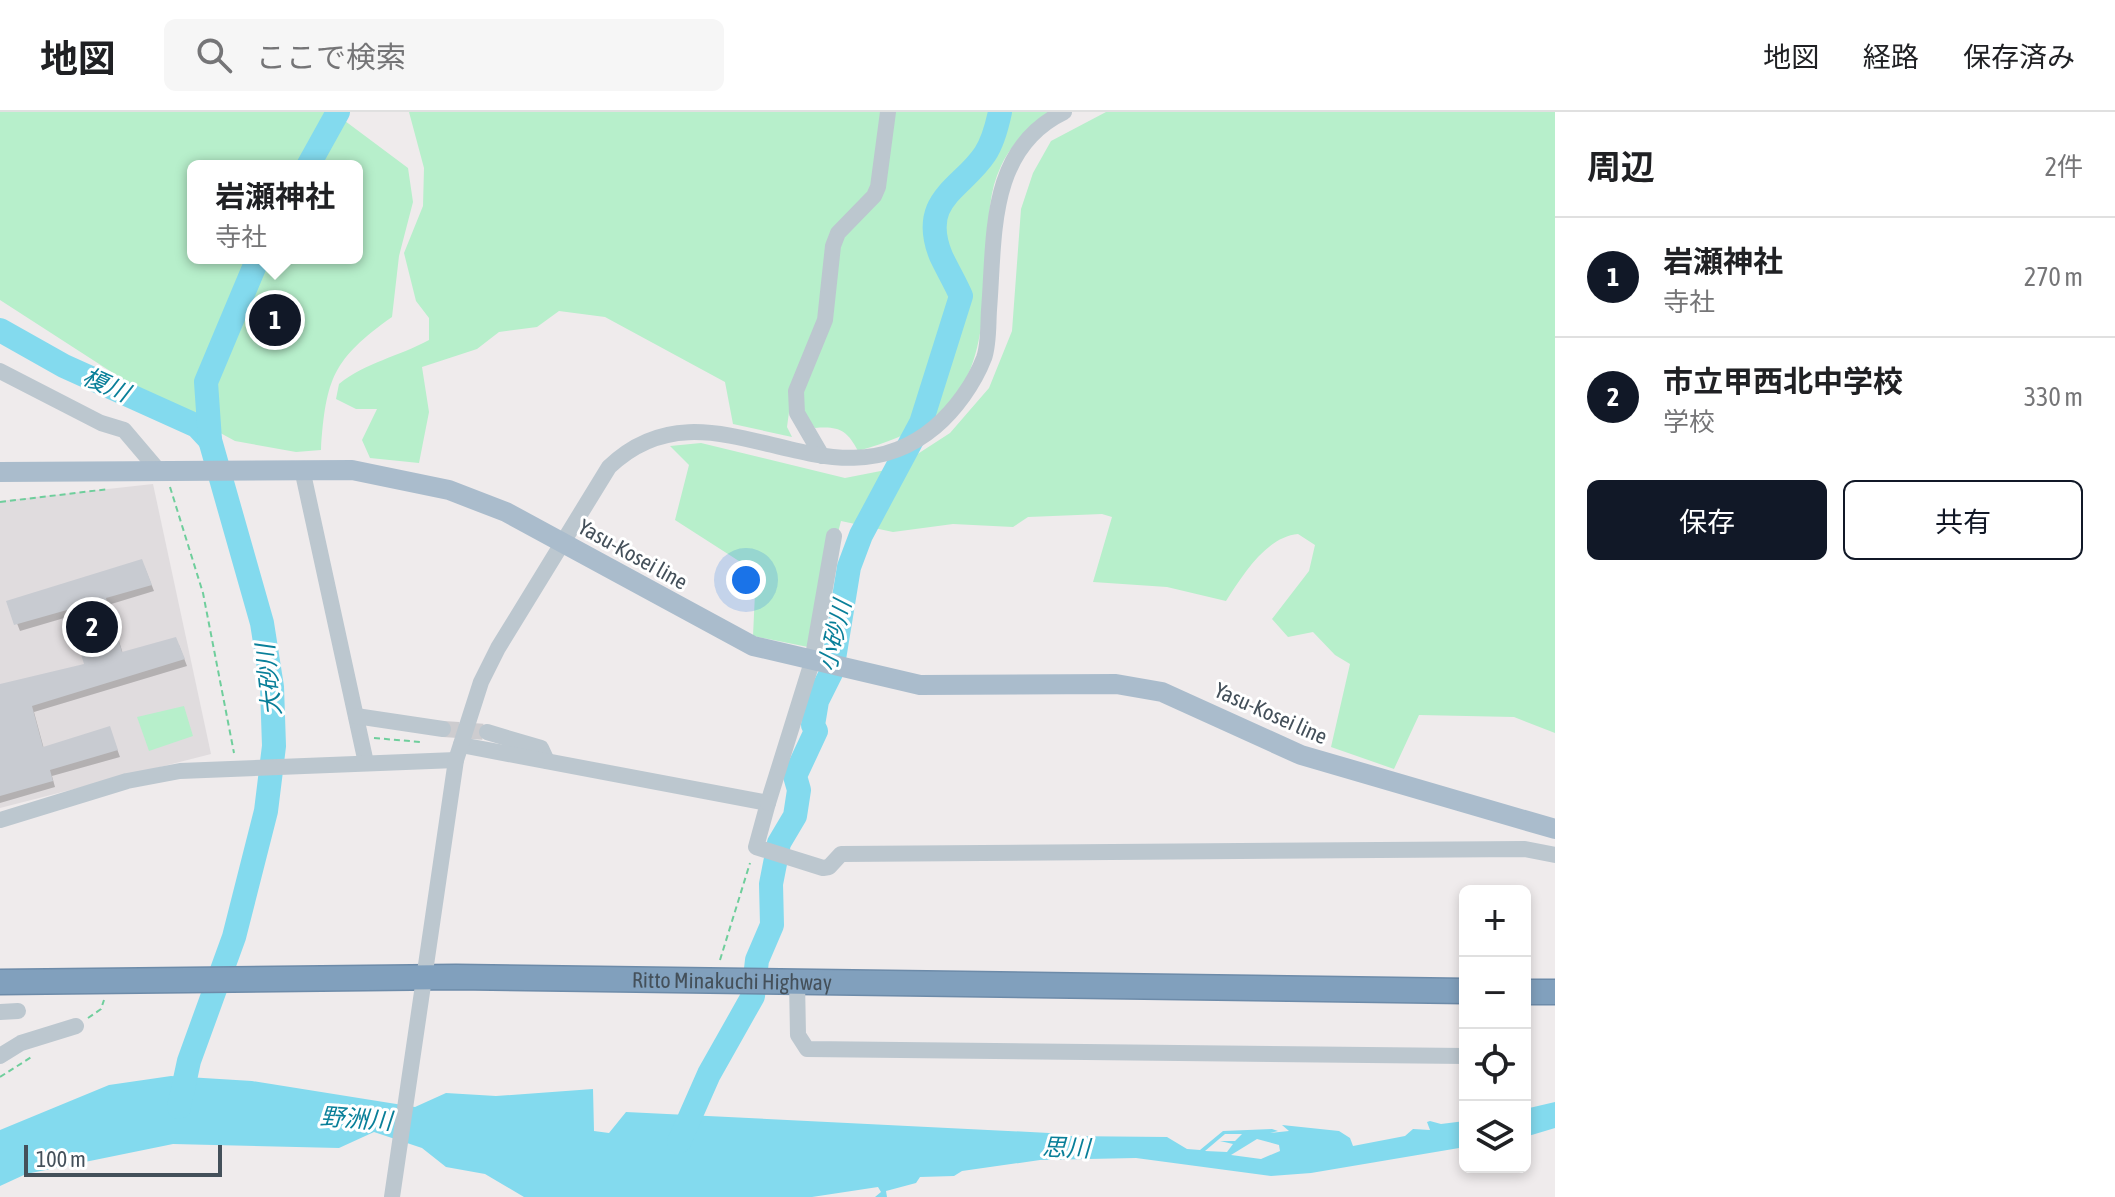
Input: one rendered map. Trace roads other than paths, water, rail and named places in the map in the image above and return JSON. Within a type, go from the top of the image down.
[{"type":"highway","name":"Ritto Minakuchi Highway","points":[[0,982],[718,972],[797,981],[1459,991]]},
{"type":"highway","points":[[1531,992],[1555,992]]},
{"type":"main road","name":"Yasu-Kosei line","points":[[3,470],[352,470],[449,490],[506,512],[753,646],[920,685],[1116,684],[1162,692],[1301,755],[1555,829]]},
{"type":"street","points":[[822,456],[797,413],[796,391],[825,320],[833,246],[838,233],[874,196],[878,187],[888,112]]},
{"type":"street","points":[[392,1197],[458,752],[481,682],[498,648],[609,467],[628,448],[659,434],[700,431],[822,456],[856,459],[886,454],[934,428],[953,409],[985,356],[997,216],[1004,177],[1024,143],[1042,125],[1064,112]]},
{"type":"street","points":[[0,371],[101,423],[124,430],[158,470]]},
{"type":"street","points":[[302,469],[366,763]]},
{"type":"street","points":[[834,536],[827,665],[768,803],[763,849],[826,868],[841,854],[1550,853],[1555,829]]},
{"type":"street","points":[[356,716],[443,729]]},
{"type":"street","points":[[487,732],[541,748],[547,761]]},
{"type":"street","points":[[0,820],[127,781],[180,771],[237,771],[366,763],[458,752],[547,761],[768,803]]},
{"type":"street","points":[[797,981],[798,1035],[807,1049],[1459,1056]]},
{"type":"street","points":[[0,1012],[18,1011]]},
{"type":"street","points":[[0,1056],[21,1043],[76,1026]]},
{"type":"water","points":[[171,1076],[252,1081],[415,1107],[446,1093],[496,1096],[593,1089],[594,1131],[609,1133],[626,1112],[1063,1136],[1167,1137],[1187,1149],[1200,1150],[1223,1131],[1289,1131],[1282,1125],[1339,1131],[1350,1138],[1353,1146],[1405,1136],[1413,1129],[1430,1130],[1427,1122],[1430,1121],[1441,1124],[1459,1122],[1459,1148],[1311,1173],[1271,1176],[1136,1158],[1040,1160],[962,1171],[954,1176],[920,1177],[916,1183],[886,1191],[887,1197],[875,1197],[881,1192],[878,1187],[812,1197],[524,1197],[485,1174],[446,1167],[422,1148],[374,1132],[339,1148],[173,1144],[26,1174],[0,1186],[0,1130],[109,1085]],"holes":[[[1225,1134],[1242,1134],[1235,1141],[1220,1141],[1233,1144],[1227,1152],[1205,1151]],[[1257,1139],[1279,1145],[1280,1151],[1261,1159],[1231,1155]]]},
{"type":"water","points":[[1555,1102],[1555,1128],[1531,1135],[1531,1108]]},
{"type":"waterway","name":"大砂川","points":[[311,160],[338,112]]},
{"type":"waterway","name":"小砂川","points":[[679,1142],[709,1074],[753,996],[757,960],[772,925],[771,884],[779,843],[795,816],[799,790],[795,776],[816,731],[813,725],[817,701],[832,671],[849,567],[861,535],[921,423],[961,296],[935,237],[939,208],[985,154],[1000,112]]},
{"type":"waterway","name":"大砂川","points":[[179,1107],[189,1061],[234,937],[266,811],[274,746],[272,687],[262,623],[210,440],[206,382],[255,264]]},
{"type":"waterway","name":"榎川","points":[[0,330],[64,366],[197,426],[210,440]]},
{"type":"tunnel","points":[[443,729],[487,732]]},
{"type":"place","name":"岩瀬神社","points":[[275,320]]},
{"type":"place","name":"市立甲西北中学校","points":[[92,627]]},
{"type":"water label","name":"野洲川","points":[[356,1119]]},
{"type":"water label","name":"思川","points":[[1066,1148]]}]
